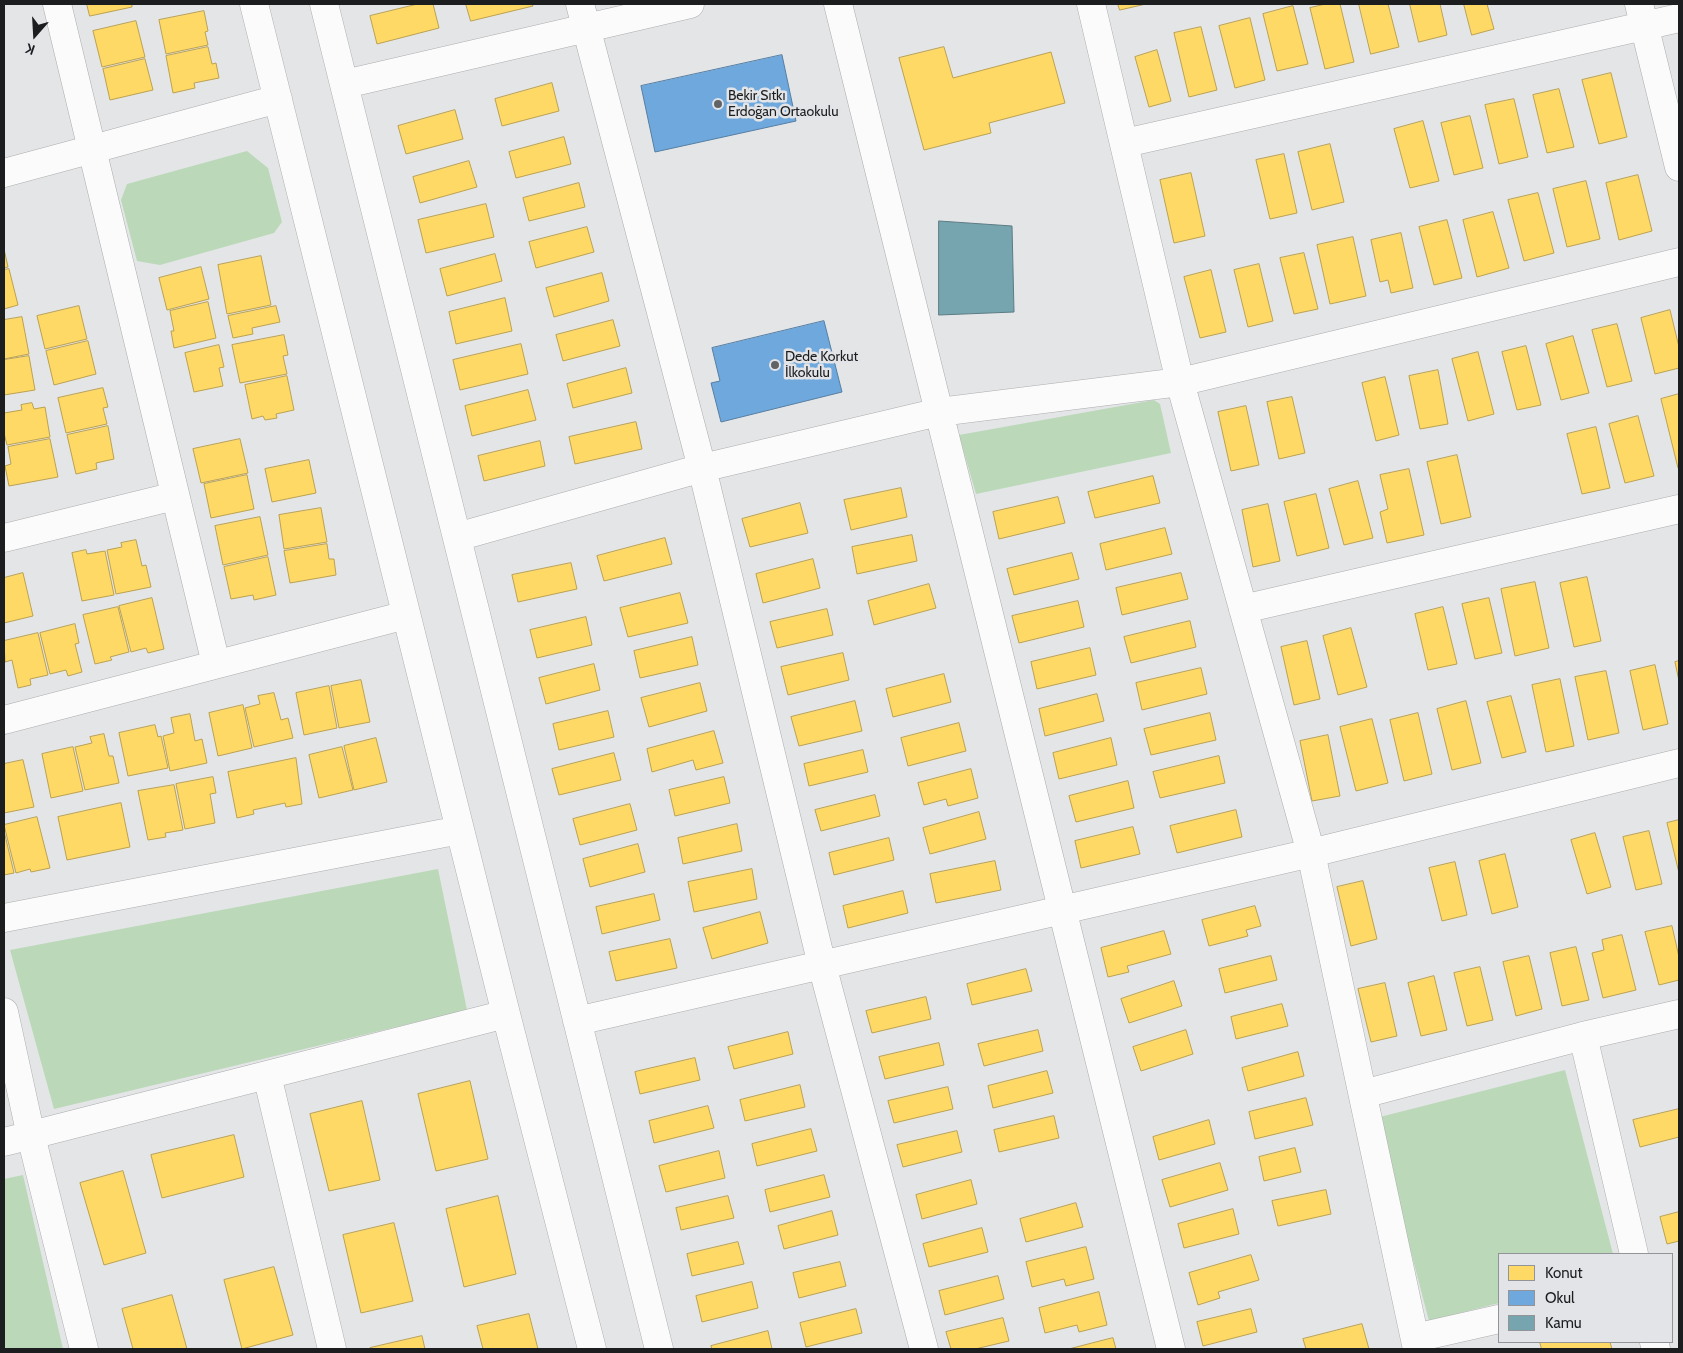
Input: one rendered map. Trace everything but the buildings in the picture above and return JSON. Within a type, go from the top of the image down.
[{"type":"street","points":[[56,4],[216,664]]},
{"type":"street","points":[[254,4],[506,1014],[592,1349]]},
{"type":"street","points":[[324,4],[659,1349]]},
{"type":"street","points":[[345,84],[584,16],[690,4]]},
{"type":"street","points":[[838,4],[1171,1349]]},
{"type":"street","points":[[1091,4],[1180,382],[1311,853],[1416,1343],[1498,1319]]},
{"type":"street","points":[[1125,143],[1641,15],[1679,18]]},
{"type":"street","points":[[1641,15],[1679,167]]},
{"type":"street","points":[[584,16],[702,468],[822,965],[924,1349]]},
{"type":"street","points":[[4,173],[278,99]]},
{"type":"street","points":[[457,537],[702,468],[939,412],[1180,382],[1679,262]]},
{"type":"street","points":[[4,538],[175,496]]},
{"type":"street","points":[[1243,609],[1679,509]]},
{"type":"street","points":[[4,720],[406,615]]},
{"type":"street","points":[[577,1021],[1311,853],[1679,763]]},
{"type":"street","points":[[4,918],[460,830]]},
{"type":"street","points":[[4,1012],[30,1136],[84,1349]]},
{"type":"street","points":[[4,1142],[506,1014]]},
{"type":"street","points":[[1362,1094],[1583,1036],[1679,1014]]},
{"type":"street","points":[[1583,1036],[1634,1253]]},
{"type":"street","points":[[267,1075],[332,1349]]},
{"type":"green space","points":[[247,151],[268,168],[282,222],[274,233],[160,265],[137,261],[121,200],[127,184]]},
{"type":"green space","points":[[1154,400],[1160,404],[1171,453],[976,494],[959,435]]},
{"type":"green space","points":[[438,869],[467,1010],[54,1109],[10,950]]},
{"type":"green space","points":[[1565,1070],[1613,1253],[1498,1253],[1498,1303],[1429,1321],[1376,1118]]},
{"type":"green space","points":[[23,1175],[63,1349],[4,1349],[4,1179]]},
{"type":"place","name":"Bekir Sıtkı Erdoğan Ortaokulu","points":[[718,104]]},
{"type":"place","name":"Dede Korkut İlkokulu","points":[[775,365]]}]
